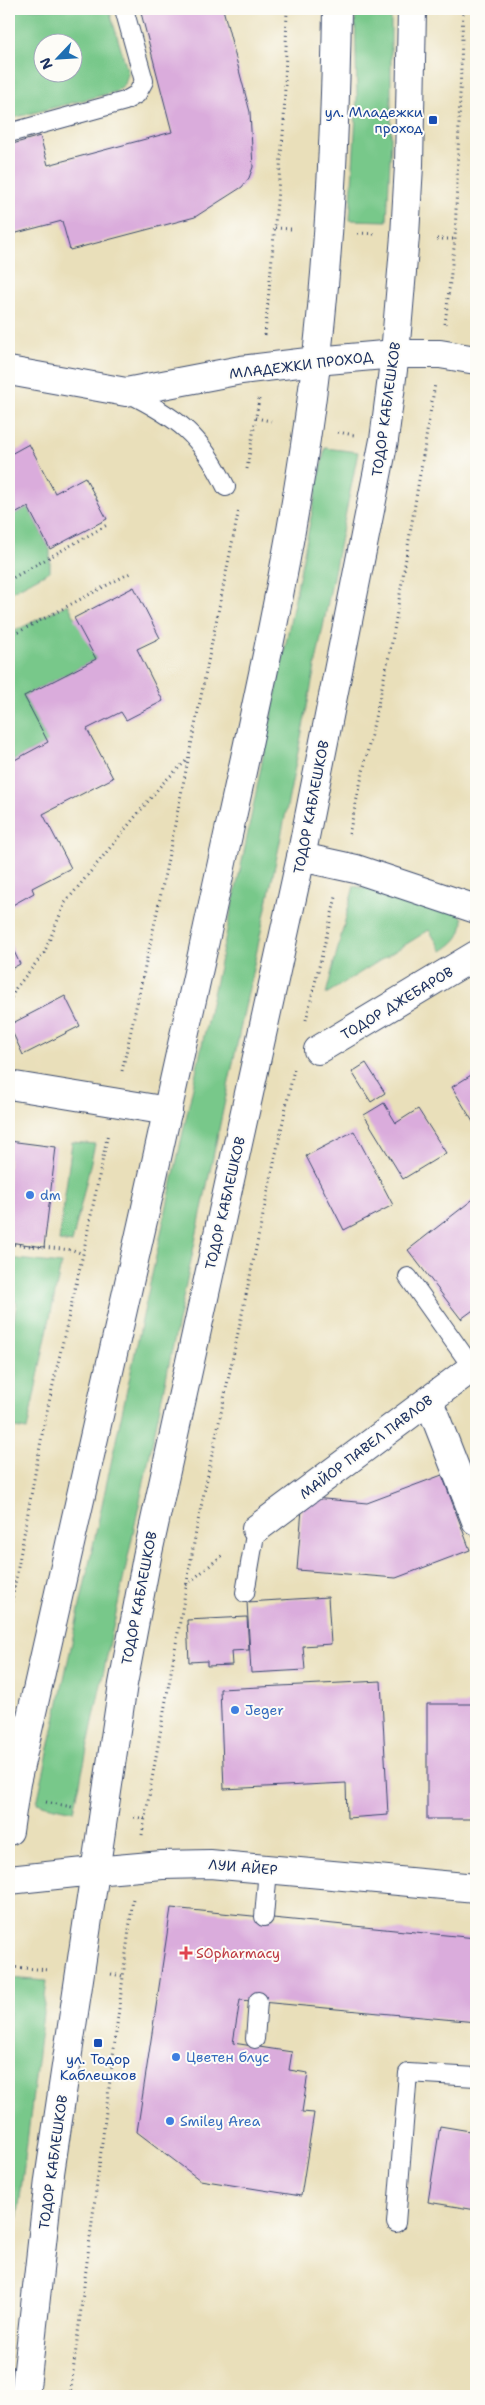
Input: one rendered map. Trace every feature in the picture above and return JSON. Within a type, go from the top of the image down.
[{"type":"main road","points":[[9,1830],[16,1783],[168,1111],[260,686],[293,516],[316,361],[332,171],[337,9]]},
{"type":"main road","name":"ТОДОР КАБЛЕШКОВ","points":[[25,2396],[49,2180],[123,1684],[146,1557],[301,857],[384,440],[395,354],[409,165],[412,9]]},
{"type":"main road","name":"МЛАДЕЖКИ ПРОХОД","points":[[126,392],[241,370],[262,369],[316,361],[395,354],[440,354],[476,360]]},
{"type":"main road","points":[[9,371],[126,392]]},
{"type":"main road","points":[[301,857],[356,869],[476,908]]},
{"type":"main road","name":"ТОДОР ДЖЕБАРОВ","points":[[318,1050],[476,955]]},
{"type":"main road","points":[[9,1085],[168,1111]]},
{"type":"main road","name":"МАЙОР ПАВЕЛ ПАВЛОВ","points":[[256,1529],[474,1366]]},
{"type":"main road","points":[[429,1401],[476,1521]]},
{"type":"main road","name":"ЛУИ АЙЕР","points":[[9,1880],[171,1864],[210,1864],[476,1888]]},
{"type":"lane","points":[[9,133],[125,101],[137,94],[144,80],[124,9]]},
{"type":"lane","points":[[126,392],[153,405],[181,424],[209,455],[226,487]]},
{"type":"lane","points":[[408,1277],[474,1366]]},
{"type":"lane","points":[[245,1593],[256,1529]]},
{"type":"lane","points":[[264,1917],[268,1869]]},
{"type":"lane","points":[[255,2039],[258,2001]]},
{"type":"lane","points":[[396,2223],[408,2073],[476,2077]]},
{"type":"path","points":[[245,477],[256,418],[262,369],[275,228],[284,123],[288,9]]},
{"type":"path","points":[[450,294],[455,239],[463,9]]},
{"type":"path","points":[[275,228],[292,229]]},
{"type":"path","points":[[352,233],[383,235]]},
{"type":"path","points":[[434,238],[455,239]]},
{"type":"path","points":[[348,839],[392,642],[434,394]]},
{"type":"path","points":[[256,418],[271,421]]},
{"type":"path","points":[[332,431],[361,436]]},
{"type":"path","points":[[419,446],[426,447]]},
{"type":"path","points":[[120,1079],[240,506]]},
{"type":"path","points":[[9,580],[107,525]]},
{"type":"path","points":[[9,637],[132,572]]},
{"type":"path","points":[[9,1002],[16,988],[44,953],[65,903],[162,784],[188,758]]},
{"type":"path","points":[[304,1028],[336,896]]},
{"type":"path","points":[[140,1843],[146,1819],[148,1795],[186,1586],[295,1065]]},
{"type":"path","points":[[9,1617],[44,1424],[83,1254],[109,1127]]},
{"type":"path","points":[[9,1244],[73,1250],[83,1254]]},
{"type":"path","points":[[186,1586],[256,1529]]},
{"type":"path","points":[[46,1802],[73,1807]]},
{"type":"path","points":[[131,1816],[146,1819]]},
{"type":"path","points":[[70,2396],[133,1897]]},
{"type":"path","points":[[11,1967],[49,1970]]},
{"type":"green space","points":[[20,9],[109,9],[128,73],[125,84],[115,92],[9,119],[9,15]]},
{"type":"green space","points":[[355,9],[391,9],[391,139],[387,221],[350,220],[357,97]]},
{"type":"green space","points":[[325,448],[358,452],[280,842],[74,1811],[37,1803],[244,852]]},
{"type":"green space","points":[[28,507],[50,549],[50,571],[9,593],[9,517]]},
{"type":"green space","points":[[68,604],[96,659],[24,696],[48,742],[9,763],[9,634]]},
{"type":"green space","points":[[354,886],[449,904],[463,918],[460,934],[455,941],[442,951],[429,930],[326,994]]},
{"type":"green space","points":[[72,1142],[95,1144],[72,1243],[59,1241]]},
{"type":"green space","points":[[9,1258],[61,1264],[27,1430],[9,1427],[9,1349],[17,1302],[9,1300]]},
{"type":"green space","points":[[9,1978],[47,1981],[9,2287]]},
{"type":"building","points":[[140,9],[223,9],[250,112],[253,167],[249,178],[242,187],[195,217],[70,250],[62,221],[9,235],[9,145],[40,136],[48,165],[172,132]]},
{"type":"building","points":[[29,444],[55,493],[85,477],[107,519],[50,549],[28,507],[9,517],[9,455]]},
{"type":"building","points":[[134,587],[160,638],[137,649],[163,701],[126,720],[121,712],[87,729],[113,778],[43,814],[71,868],[32,888],[34,893],[9,907],[9,763],[48,742],[24,696],[96,659],[74,618]]},
{"type":"building","points":[[9,941],[20,964],[9,970]]},
{"type":"building","points":[[65,996],[80,1026],[23,1055],[9,1025]]},
{"type":"building","points":[[366,1063],[385,1093],[371,1102],[352,1072]]},
{"type":"building","points":[[476,1072],[476,1127],[452,1087]]},
{"type":"building","points":[[384,1103],[396,1123],[418,1109],[446,1153],[403,1179],[364,1115]]},
{"type":"building","points":[[354,1131],[393,1205],[344,1230],[306,1156]]},
{"type":"building","name":"dm","points":[[9,1141],[56,1147],[44,1247],[9,1242]]},
{"type":"building","points":[[476,1197],[476,1308],[461,1319],[408,1250]]},
{"type":"building","points":[[442,1475],[470,1550],[396,1578],[297,1570],[303,1497],[367,1503]]},
{"type":"building","points":[[328,1597],[331,1644],[303,1646],[305,1670],[251,1673],[247,1602]]},
{"type":"building","points":[[247,1617],[249,1650],[231,1651],[232,1665],[207,1666],[207,1661],[189,1662],[187,1620]]},
{"type":"building","points":[[381,1681],[388,1815],[347,1818],[346,1783],[224,1789],[220,1689]]},
{"type":"building","points":[[427,1704],[476,1704],[476,1819],[427,1819]]},
{"type":"building","points":[[171,1908],[476,1938],[476,2022],[240,2000],[233,2043],[292,2052],[289,2070],[308,2073],[302,2112],[314,2113],[301,2196],[200,2180],[137,2132]]},
{"type":"building","points":[[440,2126],[476,2132],[476,2210],[428,2202]]},
{"type":"place","name":"ул. Младежки проход","points":[[433,120]]},
{"type":"place","name":"dm","points":[[30,1195]]},
{"type":"place","name":"Jeger","points":[[235,1710]]},
{"type":"place","name":"SOpharmacy","points":[[186,1953]]},
{"type":"place","name":"ул. Тодор Каблешков","points":[[98,2043]]},
{"type":"place","name":"Цветен блус","points":[[176,2057]]},
{"type":"place","name":"Smiley Area","points":[[170,2121]]}]
